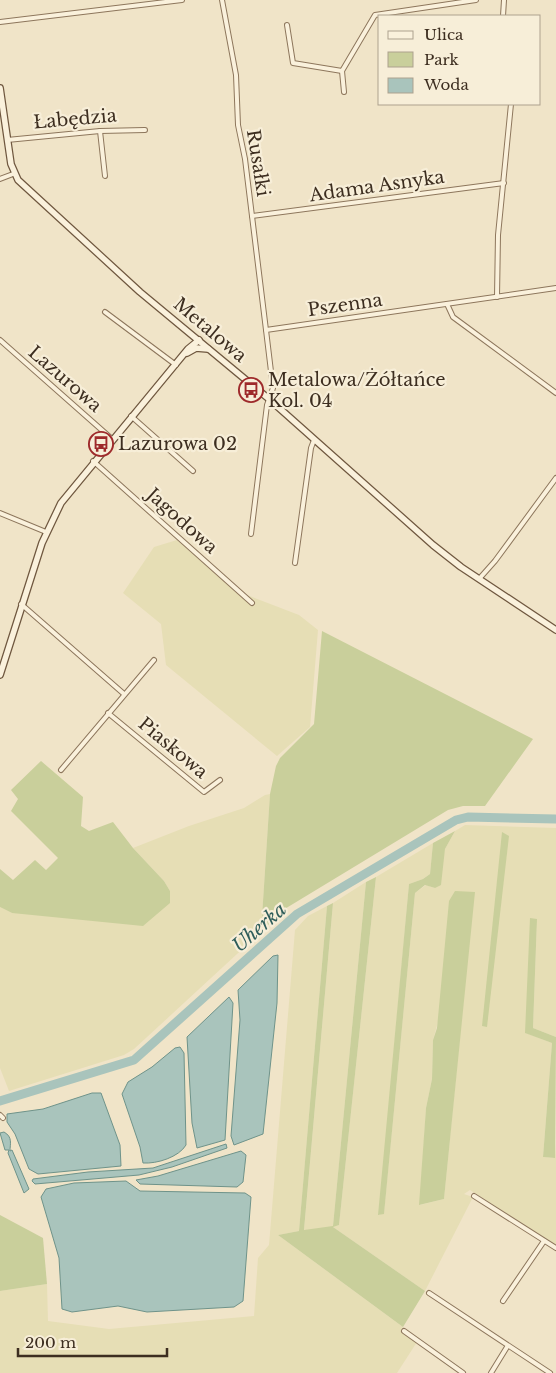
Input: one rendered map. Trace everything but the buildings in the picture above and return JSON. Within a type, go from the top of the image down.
[{"type":"street","points":[[0,22],[182,0]]},
{"type":"street","name":"Rusałki","points":[[222,0],[236,75],[240,140],[245,159],[266,330]]},
{"type":"street","points":[[344,92],[342,71],[375,15],[476,0]]},
{"type":"street","points":[[503,15],[504,0]]},
{"type":"street","points":[[287,25],[293,63],[342,71]]},
{"type":"street","points":[[0,88],[13,174],[0,179]]},
{"type":"street","points":[[497,296],[498,235],[511,105]]},
{"type":"street","name":"Łabędzia","points":[[7,140],[100,131],[145,130]]},
{"type":"street","points":[[100,131],[104,176]]},
{"type":"street","name":"Metalowa","points":[[13,174],[140,292],[270,399],[433,545],[479,579],[556,630]]},
{"type":"street","name":"Adama Asnyka","points":[[252,216],[504,183]]},
{"type":"street","name":"Pszenna","points":[[266,330],[556,288]]},
{"type":"street","points":[[447,304],[453,318],[556,393]]},
{"type":"street","points":[[106,312],[176,364]]},
{"type":"street","points":[[187,330],[189,339],[188,349]]},
{"type":"street","points":[[250,534],[273,388],[266,330]]},
{"type":"street","name":"Lazurowa","points":[[0,340],[112,438]]},
{"type":"street","points":[[183,356],[196,348],[199,340]]},
{"type":"street","points":[[0,675],[21,604],[46,532],[68,491],[188,349],[199,340]]},
{"type":"street","points":[[196,348],[210,350]]},
{"type":"street","points":[[131,416],[194,471]]},
{"type":"street","points":[[295,563],[311,448],[314,440]]},
{"type":"street","name":"Jagodowa","points":[[93,461],[252,603]]},
{"type":"street","points":[[479,579],[495,561],[556,478]]},
{"type":"street","points":[[0,513],[46,532]]},
{"type":"street","points":[[21,604],[124,694]]},
{"type":"street","points":[[61,770],[154,660]]},
{"type":"street","name":"Piaskowa","points":[[108,713],[204,792],[220,780]]},
{"type":"street","points":[[474,1196],[556,1248]]},
{"type":"street","points":[[503,1301],[544,1241]]},
{"type":"street","points":[[429,1293],[507,1347],[550,1373]]},
{"type":"street","points":[[404,1331],[463,1373]]},
{"type":"street","points":[[491,1373],[507,1347]]},
{"type":"shaded area","points":[[177,540],[234,590],[299,615],[318,630],[310,727],[277,756],[166,665],[161,624],[123,593],[154,547]]},
{"type":"shaded area","points":[[270,794],[261,932],[134,1049],[124,1055],[9,1091],[0,1068],[0,907],[12,913],[170,891],[164,881],[133,848],[189,826],[244,808]]},
{"type":"shaded area","points":[[465,825],[556,828],[556,1037],[533,1028],[537,920],[526,1033],[552,1043],[543,1157],[555,1158],[556,1144],[556,1245],[470,1190],[464,1194],[473,1197],[425,1291],[333,1227],[304,1231],[333,903],[366,882],[333,1226],[339,1225],[376,877],[433,843],[430,874],[423,879],[409,884],[379,1215],[384,1213],[415,893],[426,885],[435,888],[445,849],[455,831]],"holes":[[[474,892],[444,1199],[420,1205],[426,1108],[432,1079],[433,1040]]]},
{"type":"shaded area","points":[[327,906],[299,1231],[278,1235],[403,1327],[401,1330],[417,1342],[397,1373],[0,1373],[0,1291],[47,1284],[48,1321],[109,1329],[254,1316],[258,1258],[269,1245],[295,930],[308,916]]},
{"type":"green space","points":[[322,631],[533,739],[485,806],[463,806],[448,810],[283,910],[261,932],[270,794],[276,766],[280,758],[314,724]]},
{"type":"green space","points":[[41,761],[83,797],[81,826],[89,831],[113,822],[133,848],[164,881],[170,891],[170,903],[143,926],[12,913],[0,907],[0,869],[13,880],[35,860],[46,870],[58,858],[11,811],[18,799],[11,790]]},
{"type":"green space","points":[[455,831],[445,849],[441,885],[435,888],[425,885],[415,893],[384,1214],[378,1215],[409,884],[423,879],[430,874],[433,843]]},
{"type":"green space","points":[[502,832],[509,836],[487,1027],[482,1026]]},
{"type":"green space","points":[[376,877],[339,1225],[333,1227],[425,1291],[403,1327],[278,1235],[299,1231],[327,906],[333,903],[304,1230],[333,1226],[366,882]]},
{"type":"green space","points":[[455,891],[475,892],[444,1199],[419,1205],[426,1108],[432,1079],[433,1040],[437,1028],[449,901]]},
{"type":"green space","points":[[530,918],[537,919],[533,1028],[556,1037],[555,1158],[543,1157],[552,1043],[525,1033]]},
{"type":"green space","points":[[0,1215],[43,1238],[47,1284],[0,1291]]},
{"type":"water","points":[[278,955],[277,1003],[263,1134],[234,1145],[231,1136],[240,1020],[238,990],[273,956]]},
{"type":"water","points":[[229,997],[233,1003],[225,1140],[197,1148],[192,1123],[187,1037]]},
{"type":"water","points":[[180,1047],[184,1053],[186,1145],[178,1153],[167,1159],[143,1163],[140,1147],[122,1094],[128,1082],[152,1067],[175,1048]]},
{"type":"water","points":[[92,1093],[101,1093],[120,1145],[121,1166],[38,1174],[29,1169],[15,1134],[7,1122],[7,1114],[43,1109]]},
{"type":"water","points":[[4,1132],[10,1138],[10,1151],[12,1150],[29,1189],[24,1193],[8,1153],[9,1150],[5,1150],[0,1133]]},
{"type":"water","points":[[226,1144],[227,1148],[172,1167],[139,1175],[35,1184],[32,1181],[33,1179],[88,1172],[153,1168]]},
{"type":"water","points":[[241,1151],[246,1155],[243,1182],[237,1187],[140,1184],[136,1180],[158,1176]]},
{"type":"water","points":[[126,1181],[140,1191],[245,1193],[251,1197],[243,1301],[234,1307],[147,1312],[118,1306],[72,1312],[62,1309],[59,1258],[41,1197],[46,1189],[74,1183]]},
{"type":"waterway","name":"Uherka","points":[[0,1101],[134,1060],[297,914],[456,820],[468,817],[556,819]]},
{"type":"place","name":"Metalowa/Żółtańce Kol. 04","points":[[251,390]]},
{"type":"place","name":"Lazurowa 02","points":[[101,444]]}]
